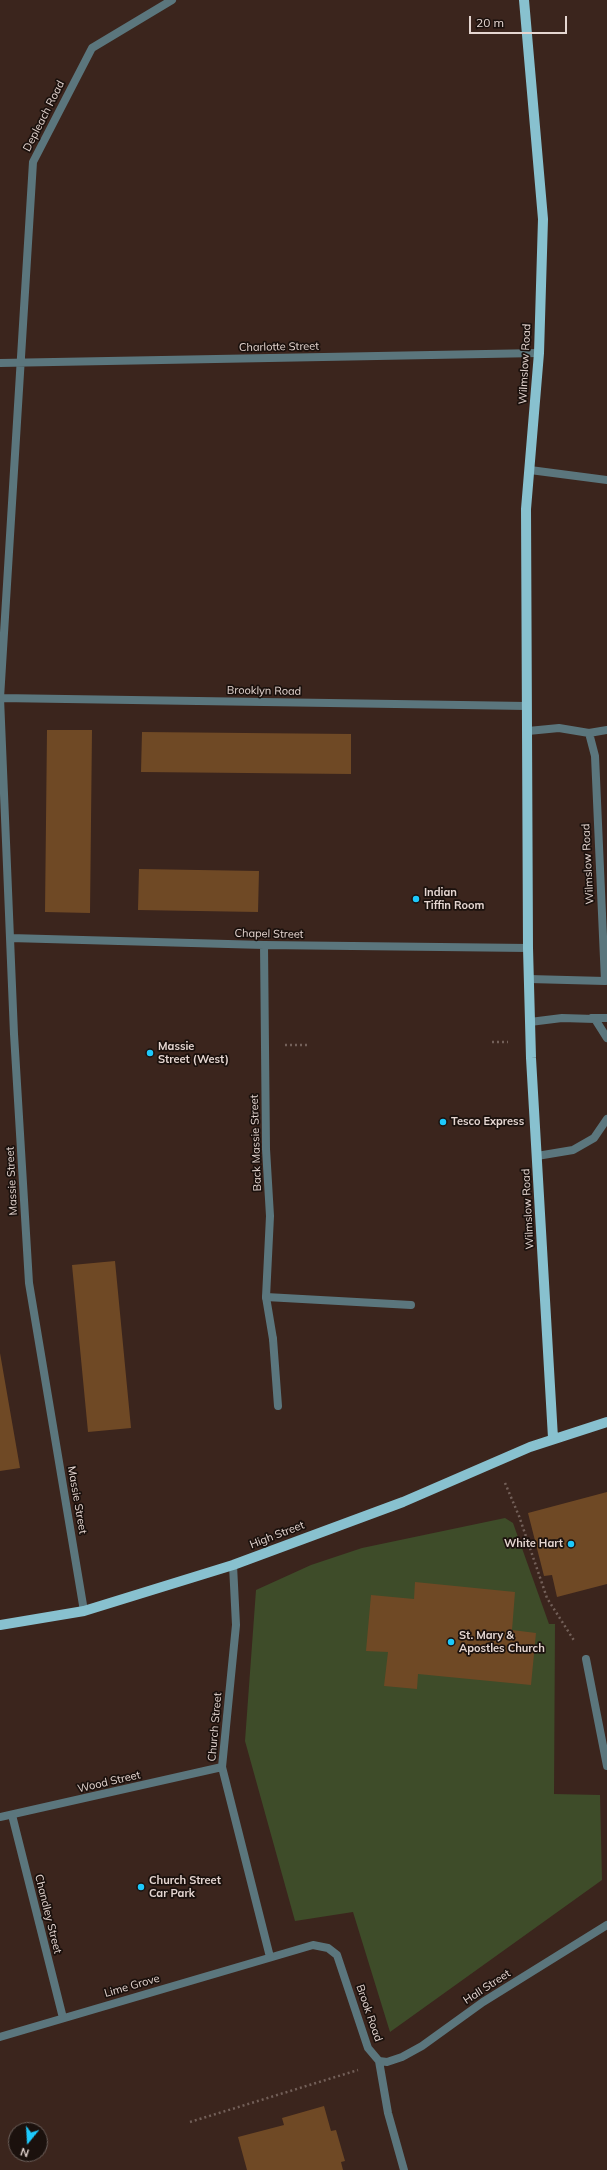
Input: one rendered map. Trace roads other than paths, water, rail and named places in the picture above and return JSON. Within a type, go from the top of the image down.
[{"type":"main road","name":"Wilmslow Road","points":[[524,0],[543,219],[539,352],[526,509],[528,948],[530,1022],[553,1438]]},
{"type":"main road","name":"High Street","points":[[0,1625],[84,1611],[232,1565],[403,1502],[496,1460],[553,1438],[607,1422]]},
{"type":"street","name":"Depleach Road","points":[[20,363],[33,162],[92,48],[172,0]]},
{"type":"street","name":"Charlotte Street","points":[[0,363],[539,352]]},
{"type":"street","name":"Massie Street","points":[[20,363],[0,698],[10,938],[29,1283],[84,1611]]},
{"type":"street","points":[[530,470],[607,480]]},
{"type":"street","name":"Brooklyn Road","points":[[0,698],[527,706]]},
{"type":"street","points":[[528,731],[559,728],[589,733],[607,730]]},
{"type":"street","name":"Wilmslow Road","points":[[529,979],[606,981],[595,756],[589,733]]},
{"type":"street","name":"Chapel Street","points":[[10,938],[264,945],[528,948]]},
{"type":"street","name":"Back Massie Street","points":[[264,945],[266,1149],[270,1216],[266,1297],[273,1339],[278,1406]]},
{"type":"street","points":[[530,1022],[562,1018],[607,1018]]},
{"type":"street","points":[[592,1018],[607,1038]]},
{"type":"street","points":[[537,1156],[573,1150],[594,1138],[607,1119]]},
{"type":"street","points":[[266,1297],[412,1305]]},
{"type":"street","name":"Church Street","points":[[232,1565],[236,1625],[222,1767],[270,1957]]},
{"type":"street","points":[[586,1659],[607,1766]]},
{"type":"street","name":"Wood Street","points":[[0,1817],[222,1767]]},
{"type":"street","name":"Chandley Street","points":[[12,1815],[63,2018]]},
{"type":"street","name":"Hall Street","points":[[379,2061],[387,2062],[402,2057],[422,2046],[484,2002],[607,1925]]},
{"type":"street","name":"Brook Road","points":[[270,1957],[313,1946],[328,1948],[337,1955],[368,2048],[379,2061],[388,2113],[404,2170]]},
{"type":"street","name":"Lime Grove","points":[[0,2037],[270,1957]]},
{"type":"place","name":"Indian Tiffin Room","points":[[416,899]]},
{"type":"place","name":"Massie Street (West)","points":[[150,1053]]},
{"type":"place","name":"Tesco Express","points":[[443,1122]]},
{"type":"place","name":"White Hart","points":[[571,1544]]},
{"type":"place","name":"St. Mary & Apostles Church","points":[[451,1642]]},
{"type":"place","name":"Church Street Car Park","points":[[141,1887]]}]
